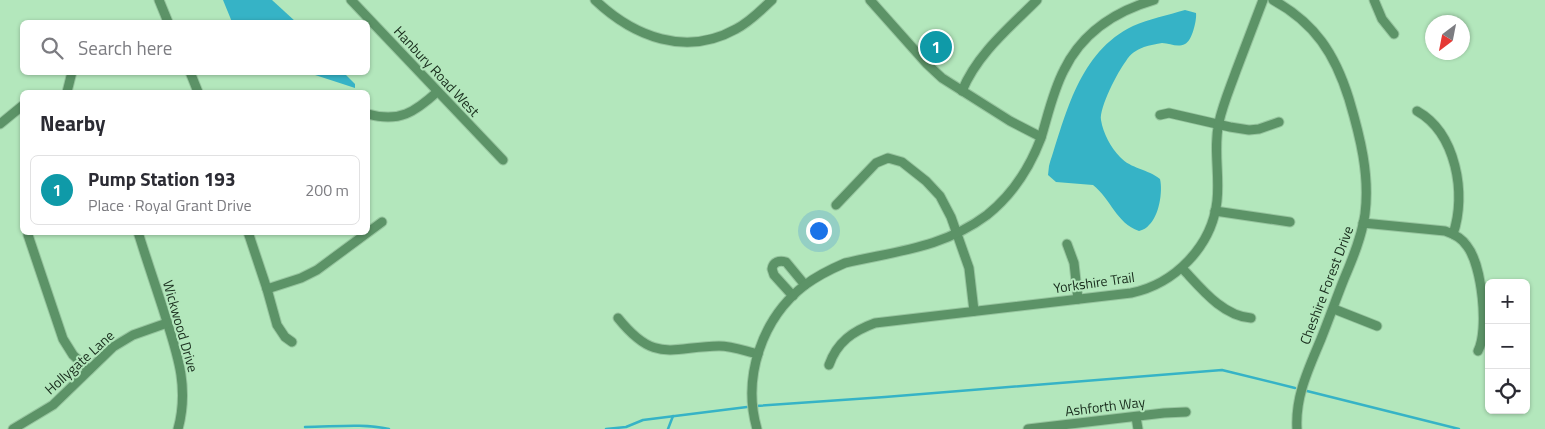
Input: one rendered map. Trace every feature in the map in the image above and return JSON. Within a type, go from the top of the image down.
[{"type":"street","points":[[159,0],[167,20]]},
{"type":"street","name":"Hanbury Road West","points":[[351,0],[370,20]]},
{"type":"street","points":[[596,0],[613,16],[635,30],[658,39],[683,43],[714,39],[735,30],[772,0]]},
{"type":"street","points":[[870,0],[927,64],[942,78],[1010,121],[1041,137]]},
{"type":"street","points":[[962,91],[975,66],[988,50],[1037,0]]},
{"type":"street","points":[[757,429],[752,393],[758,354],[770,326],[793,296],[820,274],[845,263],[930,245],[956,234],[987,214],[1012,191],[1030,162],[1041,137],[1064,68],[1080,46],[1110,19],[1135,6],[1154,0]]},
{"type":"street","name":"Yorkshire Trail","points":[[829,365],[839,345],[846,338],[861,328],[886,321],[1140,291],[1167,279],[1182,268],[1204,239],[1215,211],[1218,192],[1216,142],[1218,124],[1225,100],[1263,0]]},
{"type":"street","name":"Cheshire Forest Drive","points":[[1273,0],[1300,17],[1314,31],[1330,52],[1358,127],[1364,164],[1366,197],[1364,223],[1353,256],[1334,309],[1303,381],[1298,404],[1297,429]]},
{"type":"street","points":[[1374,0],[1377,11],[1394,34]]},
{"type":"street","name":"Hanbury Road West","points":[[370,20],[503,160]]},
{"type":"street","points":[[68,90],[71,75]]},
{"type":"street","points":[[191,75],[197,90]]},
{"type":"street","points":[[370,115],[383,118],[406,114],[417,110],[437,92]]},
{"type":"street","points":[[0,124],[20,108]]},
{"type":"street","points":[[1417,111],[1430,120],[1442,134],[1453,160],[1459,197],[1458,216],[1453,234]]},
{"type":"street","points":[[1160,115],[1169,113],[1249,130],[1259,129],[1279,122]]},
{"type":"street","points":[[836,204],[876,163],[888,158],[898,160],[921,177],[940,196],[951,217],[969,268],[974,310]]},
{"type":"street","points":[[1215,211],[1290,222]]},
{"type":"street","points":[[370,231],[382,222]]},
{"type":"street","points":[[1364,223],[1445,231],[1453,234],[1467,245],[1476,262],[1484,328],[1482,345],[1478,351]]},
{"type":"street","points":[[28,235],[63,339],[73,354],[89,370]]},
{"type":"street","name":"Wickwood Drive","points":[[139,235],[181,365],[183,404],[178,429]]},
{"type":"street","points":[[249,235],[277,325],[285,337],[292,342]]},
{"type":"street","points":[[267,289],[301,278],[317,270],[364,235]]},
{"type":"street","points":[[1066,244],[1074,263],[1078,299]]},
{"type":"street","points":[[793,296],[774,275],[772,269],[774,264],[779,261],[786,262],[805,285]]},
{"type":"street","points":[[1182,268],[1228,311],[1237,316],[1251,318]]},
{"type":"street","points":[[1334,309],[1377,326]]},
{"type":"street","points":[[618,318],[632,334],[646,344],[661,350],[674,351],[726,347],[758,354]]},
{"type":"street","name":"Hollygate Lane","points":[[13,429],[53,405],[120,342],[167,322]]},
{"type":"street","name":"Ashforth Way","points":[[1028,429],[1186,412]]},
{"type":"street","points":[[1136,417],[1138,429]]},
{"type":"water","points":[[223,0],[272,0],[294,20],[231,20]]},
{"type":"water","points":[[1185,10],[1196,13],[1194,30],[1188,42],[1179,46],[1162,43],[1151,45],[1138,49],[1131,54],[1114,81],[1101,114],[1102,125],[1106,135],[1111,145],[1124,161],[1160,179],[1158,210],[1147,227],[1139,231],[1119,217],[1105,197],[1093,185],[1056,182],[1048,175],[1049,166],[1077,86],[1099,52],[1115,37],[1133,26]]},
{"type":"water","points":[[315,75],[346,75],[355,84],[355,88]]},
{"type":"waterway","points":[[756,406],[1222,370],[1295,388]]},
{"type":"waterway","points":[[1307,391],[1459,429]]},
{"type":"waterway","points":[[606,429],[626,427],[643,420],[747,407]]},
{"type":"waterway","points":[[668,429],[673,416]]},
{"type":"waterway","points":[[305,427],[358,426],[389,429]]},
{"type":"place","name":"Pump Station 193","points":[[936,47]]}]
